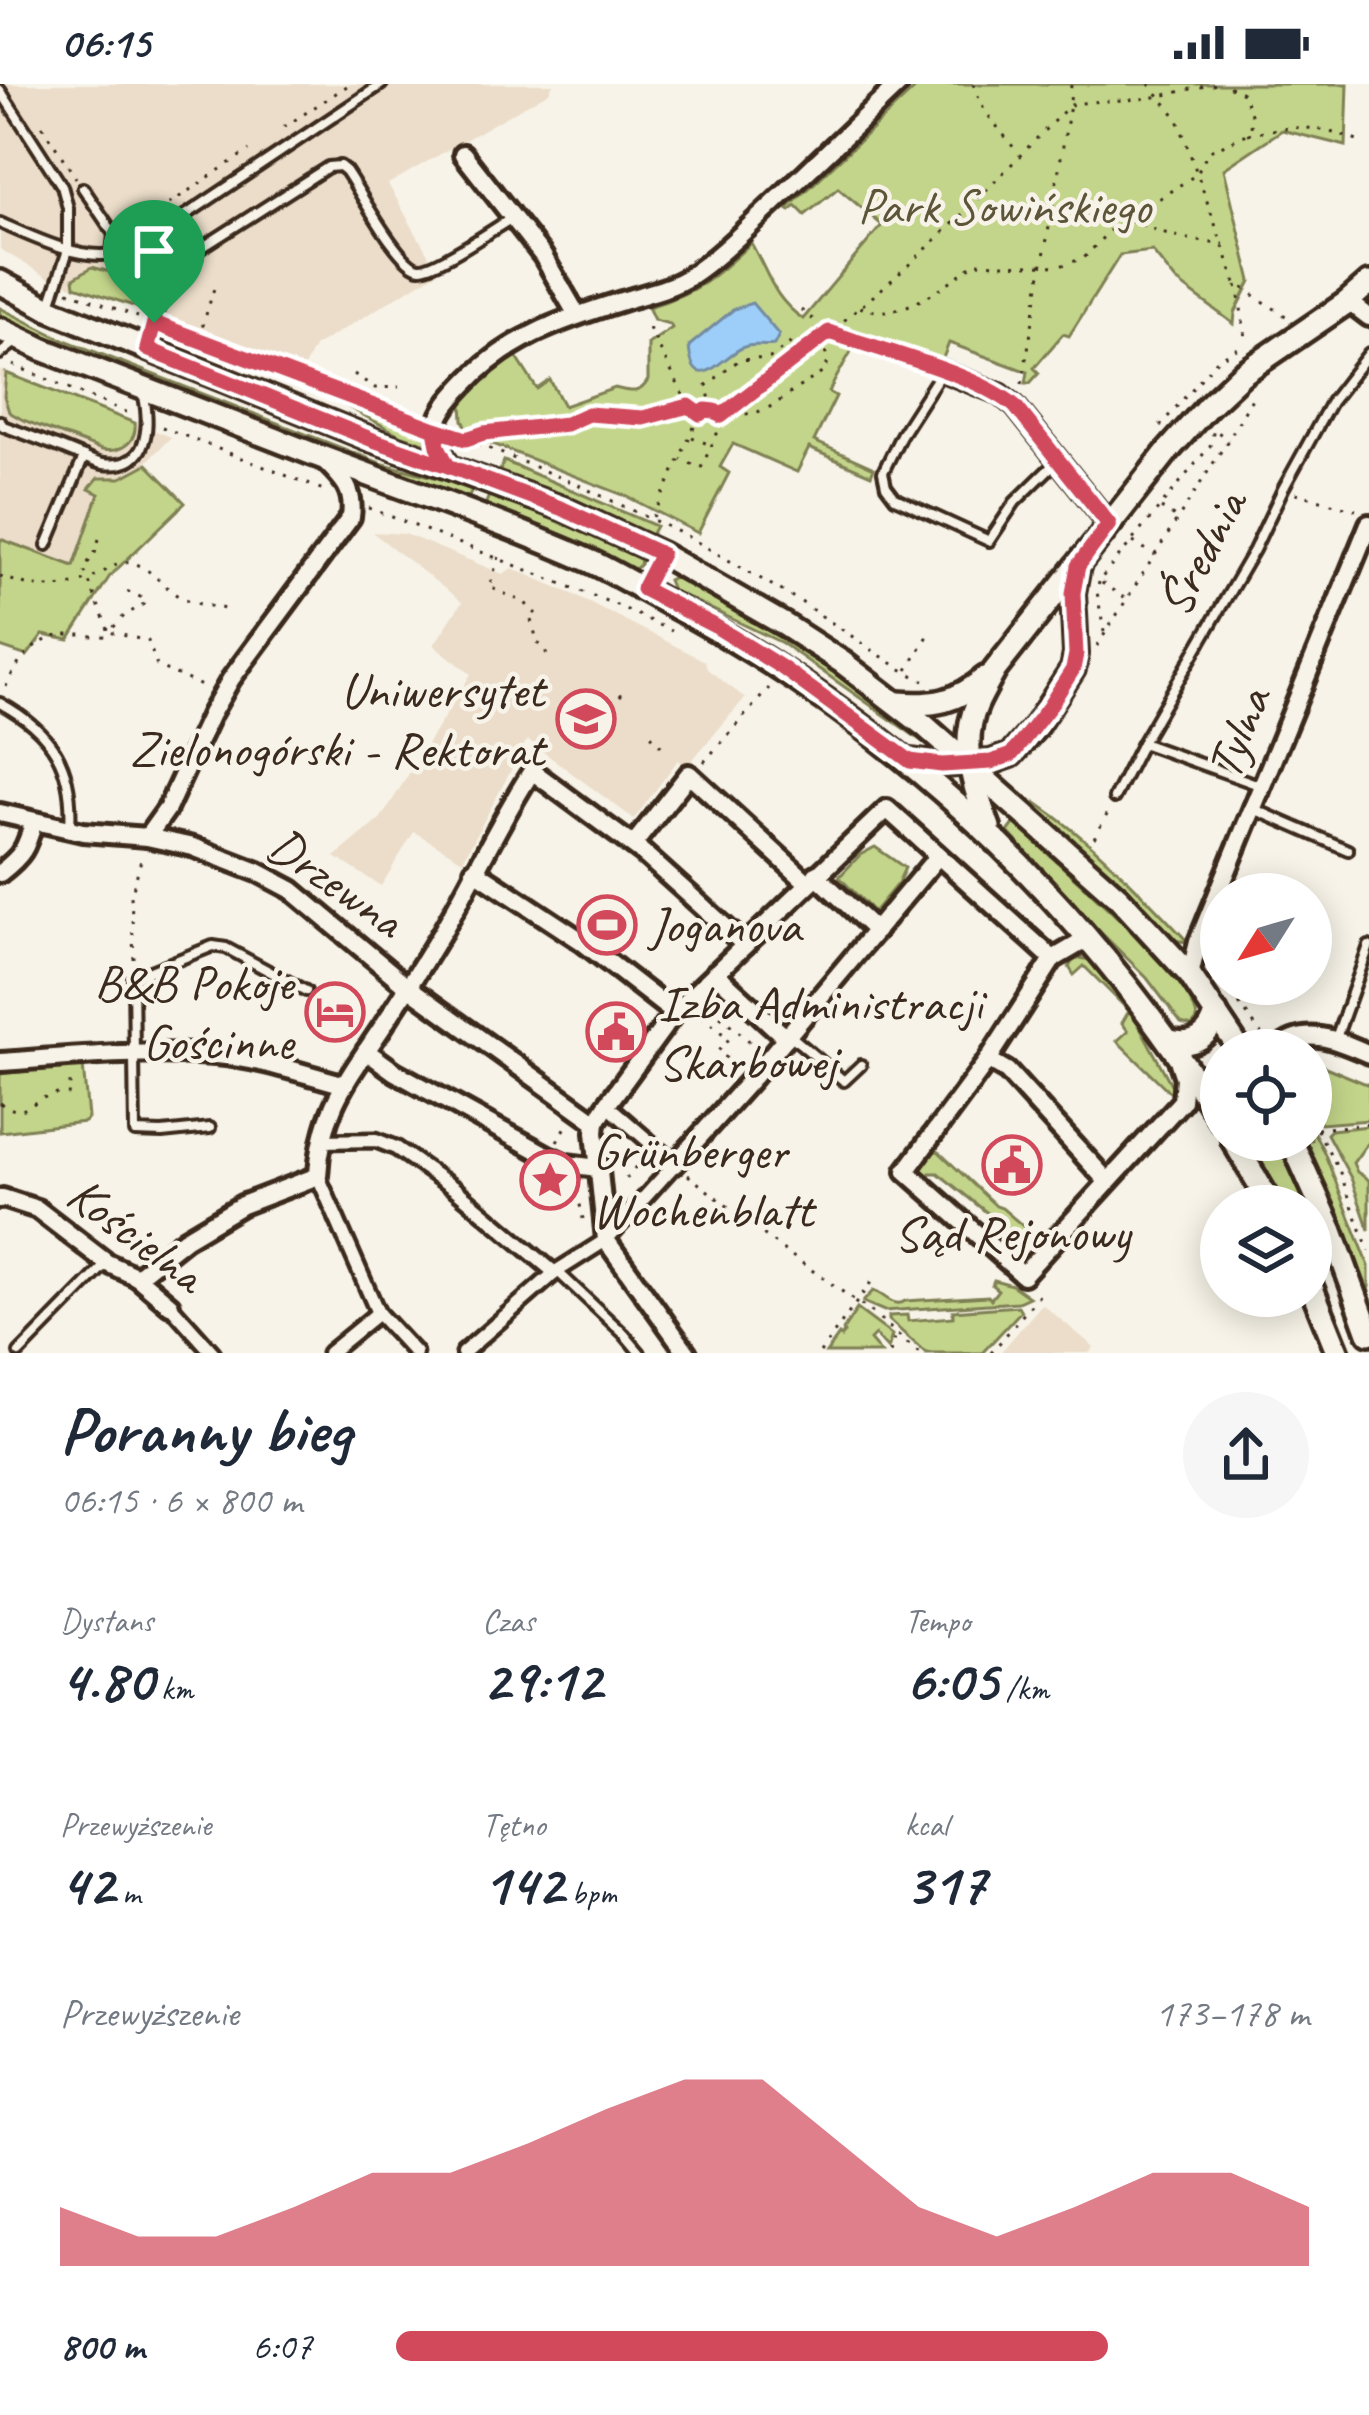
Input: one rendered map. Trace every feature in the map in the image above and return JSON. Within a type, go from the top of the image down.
[{"type":"main road","points":[[0,282],[49,309],[147,349],[373,440],[563,509],[661,554],[785,625],[896,703],[1119,898],[1190,975],[1226,1029]]},
{"type":"main road","points":[[991,833],[969,765],[975,707],[995,670],[1208,406],[1242,374],[1369,283]]},
{"type":"main road","points":[[10,334],[594,563],[715,626],[781,667],[910,761],[991,833],[1089,938],[1170,1041],[1200,1087]]},
{"type":"main road","points":[[643,589],[661,554]]},
{"type":"main road","points":[[910,761],[942,765],[991,762],[1011,755],[1034,729],[1073,669],[1073,593],[1078,566]]},
{"type":"main road","points":[[896,703],[961,696],[995,670]]},
{"type":"main road","points":[[1011,755],[1008,778],[1016,807]]},
{"type":"main road","points":[[1170,1041],[1184,1044],[1204,1036],[1213,1027],[1216,1013]]},
{"type":"main road","points":[[1301,1161],[1369,1333]]},
{"type":"main road","points":[[1323,1317],[1338,1353]]},
{"type":"street","points":[[448,466],[435,429],[445,405],[484,364],[505,347],[577,315],[684,281],[899,84]]},
{"type":"street","points":[[463,154],[543,256],[577,315]]},
{"type":"street","points":[[1348,301],[1369,317]]},
{"type":"street","points":[[942,371],[1000,394],[1015,406],[1109,524]]},
{"type":"street","points":[[147,837],[167,809],[221,697],[351,517],[350,489],[321,457]]},
{"type":"street","name":"Tylna","points":[[1190,975],[1198,942],[1369,524]]},
{"type":"street","points":[[415,1353],[378,1312],[318,1176],[321,1141],[342,1084],[451,916],[532,771],[633,845],[745,945]]},
{"type":"street","points":[[633,845],[688,774],[876,931]]},
{"type":"street","points":[[687,1353],[608,1243],[595,1132],[596,1122],[674,1013],[887,809],[1053,959]]},
{"type":"street","name":"Drzewna","points":[[0,813],[70,829],[193,847],[292,890],[408,986],[596,1122]]},
{"type":"street","points":[[0,873],[21,857],[34,821]]},
{"type":"street","points":[[463,1353],[556,1272],[608,1243],[938,856]]},
{"type":"street","points":[[474,871],[580,940],[674,1013]]},
{"type":"street","points":[[1089,938],[1053,959],[988,1060],[906,1171],[1023,1275],[1182,1101],[1184,1078],[1170,1041]]},
{"type":"street","points":[[715,973],[787,1036]]},
{"type":"street","points":[[1332,1039],[1369,1054]]},
{"type":"street","points":[[367,1051],[395,1072],[548,1156],[598,1168]]},
{"type":"street","points":[[0,1062],[215,1055],[342,1084]]},
{"type":"street","points":[[988,1060],[1007,1071],[1107,1181]]},
{"type":"street","points":[[615,1112],[675,1164]]},
{"type":"street","points":[[321,1141],[376,1140],[396,1148],[472,1202],[556,1272]]},
{"type":"street","points":[[137,1277],[184,1239],[242,1205],[318,1176]]},
{"type":"street","name":"Kościelna","points":[[0,1199],[37,1210],[107,1263],[137,1277],[213,1353]]},
{"type":"street","points":[[329,1353],[378,1312]]},
{"type":"lane","points":[[0,223],[68,250],[112,248],[156,235],[382,84]]},
{"type":"lane","points":[[0,90],[62,186],[68,208],[68,250],[49,309]]},
{"type":"lane","points":[[147,349],[173,272],[192,254],[328,167],[340,166],[347,172],[394,246],[414,267],[440,261],[513,218]]},
{"type":"lane","points":[[83,188],[114,234],[112,248]]},
{"type":"lane","points":[[0,357],[10,334]]},
{"type":"lane","name":"Średnia","points":[[1114,798],[1331,402],[1369,353]]},
{"type":"lane","points":[[942,371],[883,472],[895,497],[989,541],[1015,502],[1058,460]]},
{"type":"lane","points":[[0,422],[103,464],[122,462],[147,440],[143,388]]},
{"type":"lane","points":[[47,545],[84,457]]},
{"type":"lane","points":[[0,702],[49,741],[65,770],[72,797],[70,829]]},
{"type":"lane","points":[[1142,743],[1262,786]]},
{"type":"lane","points":[[1253,808],[1348,850]]},
{"type":"lane","points":[[210,1128],[135,1132],[133,978],[213,946],[226,948],[306,991]]},
{"type":"lane","points":[[1336,1040],[1369,946]]},
{"type":"lane","points":[[787,1036],[844,1081],[860,1065]]},
{"type":"lane","points":[[20,1353],[107,1263]]},
{"type":"lane","points":[[556,1272],[640,1353]]},
{"type":"lane","points":[[622,1353],[633,1344]]},
{"type":"path","points":[[284,127],[350,84]]},
{"type":"path","points":[[973,84],[984,110],[1020,154]]},
{"type":"path","points":[[1015,406],[1071,84]]},
{"type":"path","points":[[1149,84],[1177,117],[1224,244],[1247,344]]},
{"type":"path","points":[[721,416],[819,341],[947,229],[1070,105],[1161,96],[1221,84],[1244,93],[1252,117],[1245,135]]},
{"type":"path","points":[[38,118],[83,188]]},
{"type":"path","points":[[859,307],[884,310],[920,301],[975,263],[1060,266],[1084,258],[1109,231],[1197,174],[1212,150],[1245,135],[1291,127],[1324,128],[1357,141]]},
{"type":"path","points":[[112,248],[249,150]]},
{"type":"path","points":[[933,216],[947,229]]},
{"type":"path","points":[[1129,219],[1166,235],[1224,244]]},
{"type":"path","points":[[1236,283],[1292,320]]},
{"type":"path","points":[[198,340],[215,285]]},
{"type":"path","points":[[56,287],[466,439],[652,518],[801,602],[931,685]]},
{"type":"path","points":[[800,310],[829,332],[942,371]]},
{"type":"path","points":[[649,328],[689,406],[700,414]]},
{"type":"path","points":[[1019,331],[1031,335]]},
{"type":"path","points":[[735,406],[746,414],[768,410],[815,380],[824,373],[827,356],[819,341]]},
{"type":"path","points":[[681,459],[701,468],[724,421],[713,410],[706,386],[739,360],[770,358],[792,343],[807,350]]},
{"type":"path","points":[[0,357],[149,422],[619,606],[677,634]]},
{"type":"path","points":[[354,374],[375,388],[399,387]]},
{"type":"path","points":[[1096,647],[1256,392]]},
{"type":"path","points":[[466,439],[566,424],[588,414],[643,418],[689,406]]},
{"type":"path","points":[[652,518],[700,414],[713,410]]},
{"type":"path","points":[[1105,633],[1099,581],[1210,446],[1214,429],[1228,440]]},
{"type":"path","points":[[691,436],[712,446]]},
{"type":"path","points":[[1283,489],[1369,514]]},
{"type":"path","points":[[1160,507],[1178,519]]},
{"type":"path","points":[[99,539],[85,567],[110,632],[148,641],[158,666],[221,697]]},
{"type":"path","points":[[1132,541],[1155,556]]},
{"type":"path","points":[[499,557],[489,586],[524,602],[536,614]]},
{"type":"path","points":[[0,576],[44,589],[89,578],[121,561],[132,562],[184,599],[229,610]]},
{"type":"path","points":[[1099,581],[1126,599]]},
{"type":"path","points":[[0,702],[20,660],[50,639],[61,634],[107,636],[124,616],[144,604],[145,599],[119,587]]},
{"type":"path","points":[[531,620],[547,656]]},
{"type":"path","points":[[906,672],[928,636]]},
{"type":"path","points":[[688,774],[698,770],[773,683]]},
{"type":"path","points":[[613,706],[623,692]]},
{"type":"path","points":[[651,735],[662,747]]},
{"type":"path","points":[[1094,838],[1114,798]]},
{"type":"path","points":[[133,978],[131,896],[147,837]]},
{"type":"path","points":[[703,1004],[769,1058]]},
{"type":"path","points":[[695,1010],[729,1039]]},
{"type":"path","points":[[737,1030],[718,1051],[750,1079]]},
{"type":"path","points":[[0,1103],[13,1111],[34,1106],[47,1096],[70,1094],[69,1064]]},
{"type":"path","points":[[553,1148],[571,1119]]},
{"type":"path","points":[[1332,1127],[1369,1124]]},
{"type":"path","points":[[626,1178],[653,1146]]},
{"type":"path","points":[[1332,1158],[1369,1251]]},
{"type":"path","points":[[675,1164],[919,1353]]},
{"type":"path","points":[[820,1353],[871,1282]]},
{"type":"path","points":[[992,1353],[1041,1293]]},
{"type":"path","points":[[890,1353],[896,1332]]},
{"type":"shaded area","points":[[0,84],[553,84],[549,92],[388,184],[438,272],[314,347],[303,369],[47,277],[0,249]]},
{"type":"shaded area","points":[[0,370],[171,437],[137,472],[98,478],[92,485],[90,490],[99,493],[74,566],[0,539]]},
{"type":"shaded area","name":"Uniwersytet Zielonogórski - Rektorat","points":[[372,532],[405,534],[503,574],[512,568],[577,596],[705,661],[707,669],[745,698],[687,766],[678,760],[634,819],[527,740],[463,860],[414,832],[381,886],[335,857],[380,819],[471,674],[434,645],[462,602]]},
{"type":"shaded area","points":[[1042,1304],[1094,1347],[1089,1353],[1000,1353]]},
{"type":"green space","name":"Park Sowińskiego","points":[[920,84],[1348,84],[1346,146],[1282,130],[1224,169],[1251,281],[1234,324],[1176,281],[1152,251],[1120,255],[1069,336],[1063,334],[1034,368],[1039,373],[1030,383],[1026,383],[1028,372],[949,343],[936,362],[859,336],[829,392],[836,396],[814,441],[874,468],[871,475],[809,448],[797,472],[733,444],[720,467],[729,473],[698,533],[626,496],[470,435],[462,404],[514,353],[537,389],[550,380],[564,406],[615,388],[641,388],[648,380],[648,344],[672,328],[654,320],[648,307],[704,282],[751,243],[778,293],[803,319],[882,225],[838,188],[805,215],[796,206],[787,209]]},
{"type":"green space","points":[[92,267],[110,272],[146,270],[156,287],[142,309],[75,286],[74,278]]},
{"type":"green space","points":[[0,308],[62,339],[380,463],[473,487],[467,502],[25,331],[0,318]]},
{"type":"green space","points":[[187,339],[428,432],[427,444],[341,403],[199,348]]},
{"type":"green space","points":[[6,373],[135,423],[133,436],[121,448],[102,450],[23,420],[9,412],[4,396]]},
{"type":"green space","points":[[504,461],[656,526],[650,537],[499,473]]},
{"type":"green space","points":[[147,464],[185,503],[110,576],[69,640],[43,635],[27,656],[0,647],[0,539],[74,566],[99,494],[89,489],[98,478],[121,478]]},
{"type":"green space","points":[[490,493],[637,555],[640,565],[626,567],[484,508]]},
{"type":"green space","points":[[678,575],[777,631],[919,734],[920,740],[782,643],[672,590],[668,580]]},
{"type":"green space","points":[[1035,802],[1096,850],[1188,942],[1172,940],[1031,805]]},
{"type":"green space","points":[[1016,821],[1179,983],[1197,1020],[1192,1026],[1181,1023],[1147,978],[1008,832]]},
{"type":"green space","points":[[875,847],[905,868],[874,912],[839,877]]},
{"type":"green space","points":[[1079,958],[1097,964],[1126,1001],[1175,1097],[1117,1041],[1128,1031],[1122,1023],[1129,1011],[1084,966],[1074,975],[1069,967]]},
{"type":"green space","points":[[83,1065],[88,1118],[84,1122],[0,1132],[0,1074]]},
{"type":"green space","points":[[1332,1070],[1369,1085],[1369,1120],[1332,1123]]},
{"type":"green space","points":[[1369,1126],[1369,1141],[1353,1163],[1369,1180],[1369,1230],[1351,1178],[1332,1143],[1332,1130]]},
{"type":"green space","points":[[938,1151],[1030,1232],[1013,1255],[1012,1233],[938,1173],[930,1173],[928,1183],[920,1177],[919,1163],[926,1153]]},
{"type":"green space","points":[[1259,1161],[1288,1161],[1298,1185],[1273,1185]]},
{"type":"green space","points":[[1315,1161],[1328,1161],[1369,1266],[1369,1301],[1332,1200],[1332,1185],[1326,1185]]},
{"type":"green space","points":[[994,1280],[1029,1297],[1018,1302],[884,1311],[863,1302],[873,1291],[897,1303],[991,1299],[998,1290],[992,1285]]},
{"type":"green space","points":[[1018,1306],[1021,1311],[982,1353],[926,1353],[889,1320],[889,1316],[907,1315],[908,1321],[953,1317],[953,1311]]},
{"type":"green space","points":[[857,1309],[892,1335],[888,1349],[875,1335],[870,1340],[881,1353],[826,1353],[844,1333]]},
{"type":"water","points":[[752,303],[779,335],[774,345],[747,346],[710,370],[696,370],[689,346],[734,309]]},
{"type":"place","name":"Uniwersytet Zielonogórski - Rektorat","points":[[586,719]]},
{"type":"place","name":"Joganova","points":[[607,925]]},
{"type":"place","name":"B&B Pokoje Gościnne","points":[[335,1012]]},
{"type":"place","name":"Izba Administracji Skarbowej","points":[[616,1032]]},
{"type":"place","name":"Sąd Rejonowy","points":[[1012,1165]]},
{"type":"place","name":"Grünberger Wochenblatt","points":[[550,1180]]},
{"type":"route","points":[[154,323],[147,349],[448,466],[438,446],[435,429],[466,439],[566,424],[588,414],[643,418],[689,406],[700,414],[706,410],[721,416],[829,332],[942,371],[1000,394],[1015,406],[1109,524],[1078,566],[1073,593],[1073,669],[1011,755],[969,765],[910,761],[781,667],[643,589],[661,554],[563,509],[448,466],[435,429],[154,323]]}]
